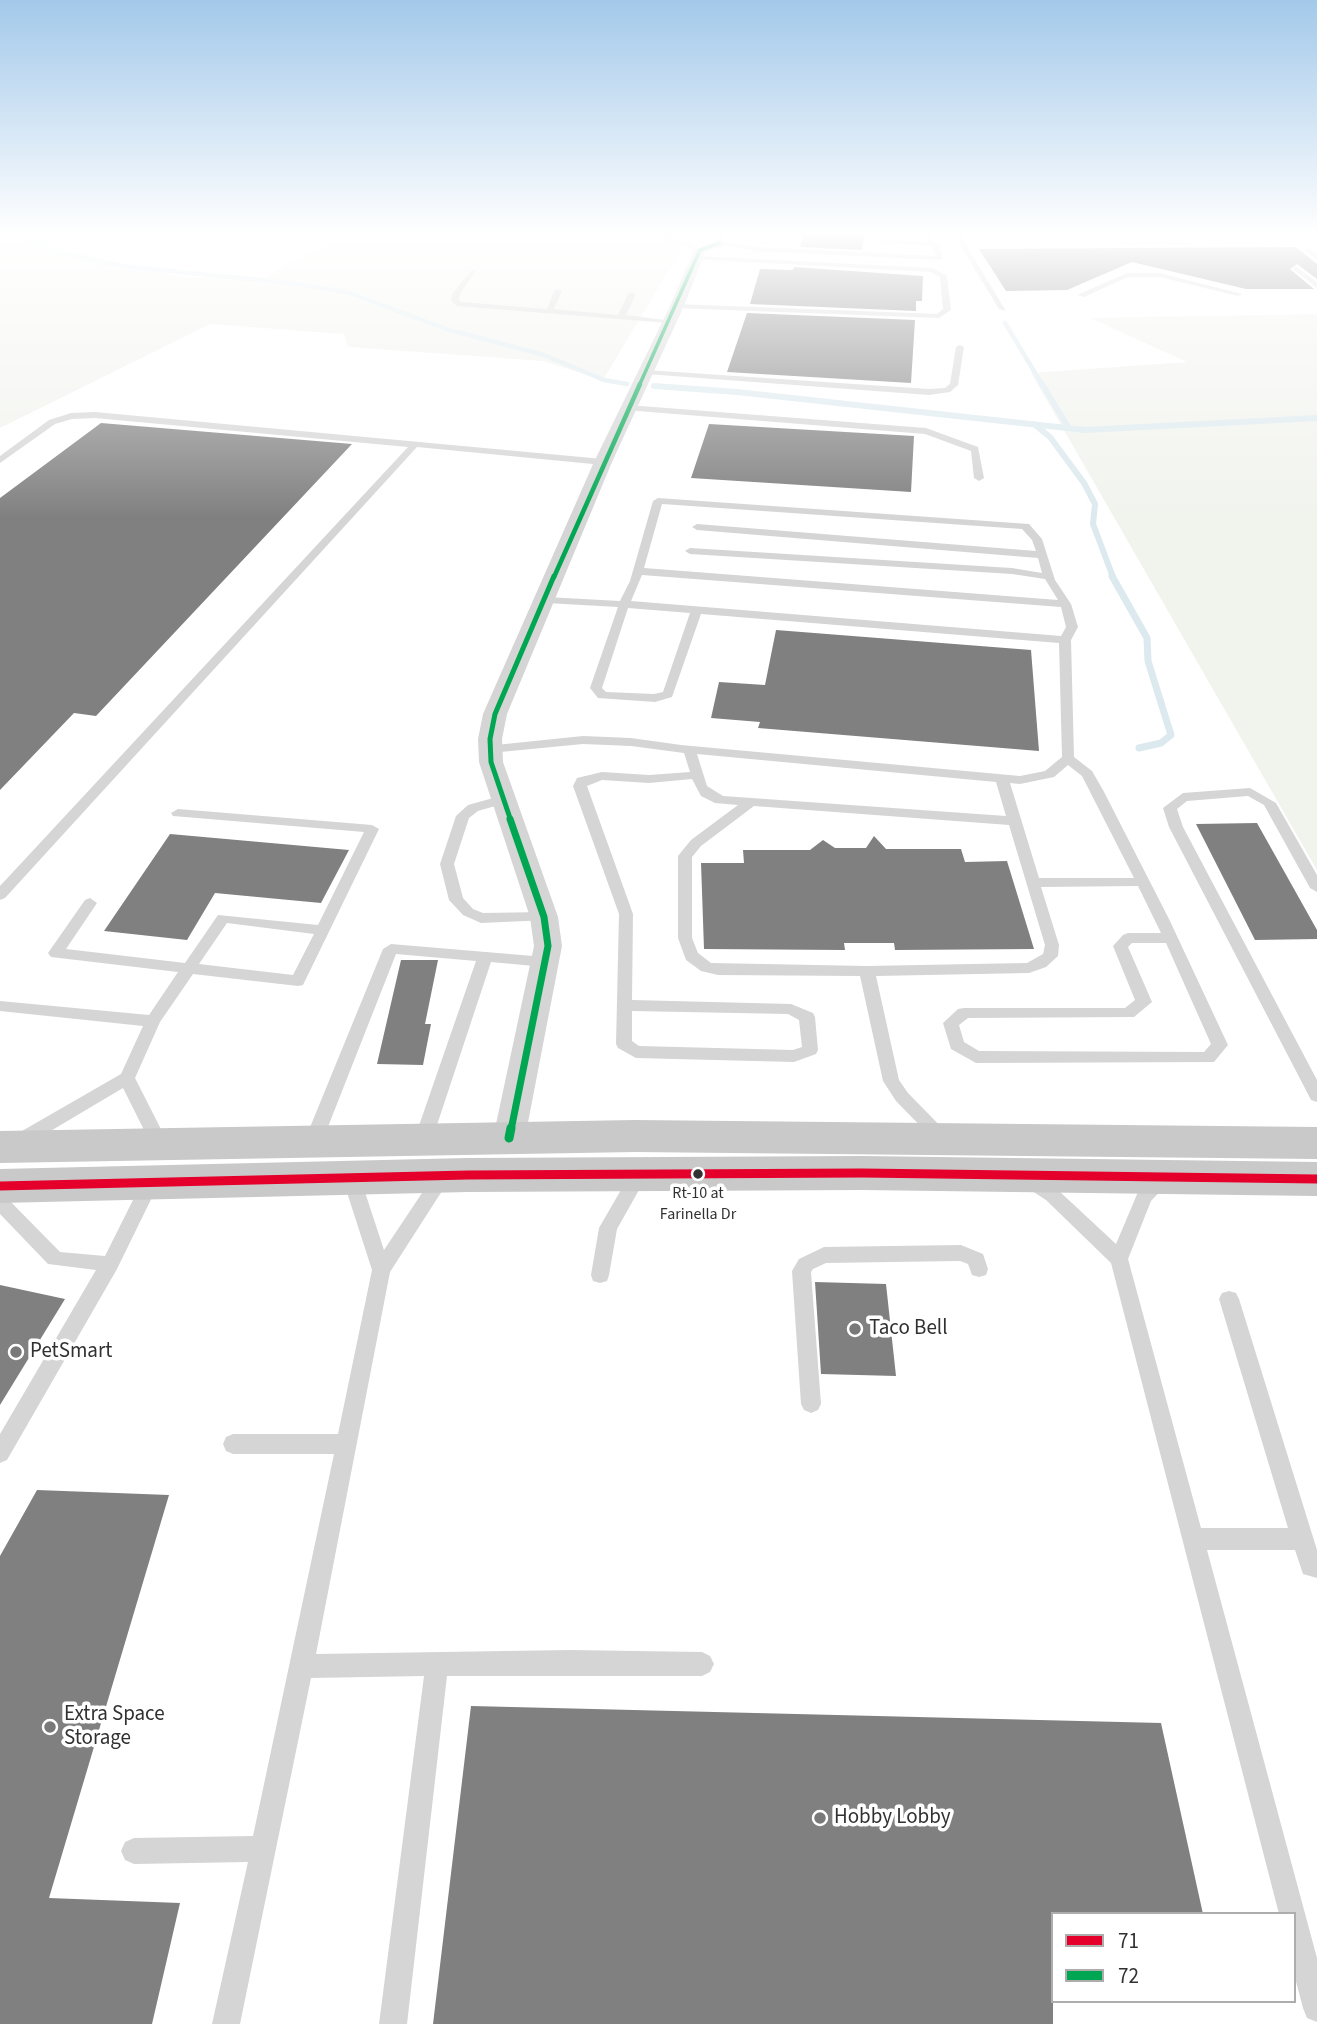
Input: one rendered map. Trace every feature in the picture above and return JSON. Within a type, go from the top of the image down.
[{"type":"main road","points":[[3,1160],[155,1164],[351,1177],[509,1138],[943,1138],[1317,1143]]},
{"type":"main road","points":[[155,1164],[313,1142],[433,1158],[639,1174],[1317,1179]]},
{"type":"street","points":[[509,1138],[548,946],[544,917],[491,762],[495,714],[603,462],[664,329]]},
{"type":"lane","points":[[646,372],[929,393],[947,390],[954,385],[960,347]]},
{"type":"lane","points":[[628,408],[926,431],[975,449],[979,478]]},
{"type":"lane","points":[[0,460],[52,422],[71,416],[95,415],[603,462]]},
{"type":"lane","points":[[0,895],[415,444]]},
{"type":"lane","points":[[696,611],[668,694],[654,698],[602,695],[596,688],[658,501],[1025,526],[1037,539],[1049,577],[1066,604],[1072,628],[1065,640],[1068,758],[1092,782],[1171,938],[1220,1045],[1208,1058],[976,1057],[957,1045],[951,1023],[964,1013],[1128,1013],[1144,1002],[1119,946],[1128,938],[1171,938]]},
{"type":"lane","points":[[697,527],[827,535],[1044,555]]},
{"type":"lane","points":[[690,551],[1012,571],[1049,577]]},
{"type":"lane","points":[[637,570],[1066,604]]},
{"type":"lane","points":[[546,600],[1065,640]]},
{"type":"lane","points":[[491,748],[583,740],[631,741],[689,750],[1020,780],[1049,774],[1068,758]]},
{"type":"lane","points":[[689,750],[701,787],[712,797],[1016,821]]},
{"type":"lane","points":[[624,1005],[791,1009],[807,1017],[810,1050],[794,1056],[636,1052],[624,1044],[624,1005],[626,914],[580,786],[582,782],[602,776],[649,779],[696,775]]},
{"type":"lane","points":[[751,802],[696,843],[685,856],[685,938],[691,956],[697,962],[718,970],[1029,968],[1050,956],[1052,945],[1002,779]]},
{"type":"lane","points":[[1317,888],[1269,803],[1250,792],[1183,797],[1170,808],[1176,827],[1317,1096]]},
{"type":"lane","points":[[504,799],[473,808],[463,816],[447,864],[456,901],[468,912],[481,918],[544,917]]},
{"type":"lane","points":[[90,904],[56,953],[298,981],[373,829],[178,813]]},
{"type":"lane","points":[[1033,883],[1143,882]]},
{"type":"lane","points":[[3,1160],[127,1078],[153,1021],[223,918],[323,930]]},
{"type":"lane","points":[[313,1142],[391,949],[545,962]]},
{"type":"lane","points":[[226,2024],[302,1665],[381,1270],[433,1158],[485,957]]},
{"type":"lane","points":[[867,971],[891,1081],[902,1097],[943,1138]]},
{"type":"lane","points":[[0,1006],[153,1021]]},
{"type":"lane","points":[[0,1453],[110,1264],[155,1164],[127,1078]]},
{"type":"lane","points":[[600,1275],[608,1228],[639,1174]]},
{"type":"lane","points":[[1021,1175],[1052,1195],[1119,1259],[1291,1912]]},
{"type":"lane","points":[[1119,1259],[1144,1197],[1166,1176]]},
{"type":"lane","points":[[351,1177],[381,1270]]},
{"type":"lane","points":[[0,1202],[55,1259],[110,1264]]},
{"type":"lane","points":[[811,1404],[802,1271],[806,1264],[824,1255],[961,1253],[976,1259],[979,1269]]},
{"type":"lane","points":[[1229,1299],[1311,1566],[1317,1567]]},
{"type":"lane","points":[[233,1444],[346,1444]]},
{"type":"lane","points":[[1191,1539],[1304,1539]]},
{"type":"lane","points":[[393,2024],[437,1664]]},
{"type":"lane","points":[[302,1665],[702,1664]]},
{"type":"lane","points":[[134,1851],[263,1849]]},
{"type":"lane","points":[[1296,1930],[1317,2008]]},
{"type":"shaded area","points":[[0,329],[199,329],[0,428]]},
{"type":"shaded area","points":[[283,329],[633,329],[603,380],[543,361],[348,347],[344,334]]},
{"type":"shaded area","points":[[1115,329],[1317,329],[1317,870],[1031,373],[1187,362]]},
{"type":"building","points":[[741,329],[914,329],[911,383],[727,372]]},
{"type":"building","points":[[101,423],[352,444],[96,716],[74,713],[0,790],[0,498]]},
{"type":"building","points":[[709,424],[914,436],[911,492],[691,478]]},
{"type":"building","points":[[776,630],[1031,650],[1039,751],[758,728],[760,722],[711,718],[719,682],[765,685]]},
{"type":"building","points":[[1257,823],[1317,930],[1317,939],[1255,940],[1196,824]]},
{"type":"building","points":[[170,834],[349,850],[321,903],[215,893],[187,940],[104,931]]},
{"type":"building","points":[[874,836],[886,849],[961,849],[965,862],[1007,861],[1034,949],[895,950],[894,943],[844,943],[845,950],[704,949],[701,863],[744,863],[743,850],[810,850],[823,840],[835,848],[866,848]]},
{"type":"building","points":[[401,960],[438,960],[425,1024],[431,1024],[423,1065],[377,1064]]},
{"type":"building","name":"Taco Bell","points":[[815,1282],[886,1284],[896,1376],[821,1374]]},
{"type":"building","name":"PetSmart","points":[[0,1285],[65,1299],[0,1405]]},
{"type":"building","name":"Extra Space Storage","points":[[37,1490],[169,1495],[49,1898],[180,1903],[152,2024],[0,2024],[0,1556]]},
{"type":"building","name":"Hobby Lobby","points":[[471,1706],[1161,1723],[1203,1912],[1051,1912],[1053,2024],[433,2024]]},
{"type":"waterway","points":[[448,329],[544,355],[604,380],[627,384]]},
{"type":"waterway","points":[[1009,329],[1043,386]]},
{"type":"waterway","points":[[1042,384],[1068,427]]},
{"type":"waterway","points":[[654,386],[737,392],[1035,424]]},
{"type":"waterway","points":[[1035,424],[1085,430],[1317,418]]},
{"type":"waterway","points":[[1035,424],[1050,437],[1084,483],[1095,504],[1093,524],[1113,577]]},
{"type":"waterway","points":[[1112,576],[1147,638],[1148,661],[1171,735],[1161,743],[1139,748]]},
{"type":"transit line","name":"72","points":[[509,1138],[548,946],[544,917],[491,762],[490,739],[495,714],[603,462],[666,329]]},
{"type":"transit line","name":"71","points":[[0,1186],[468,1175],[862,1173],[1317,1179]]},
{"type":"place","name":"Rt-10 at Farinella Dr","points":[[698,1174]]},
{"type":"place","name":"Taco Bell","points":[[855,1329]]},
{"type":"place","name":"PetSmart","points":[[16,1352]]},
{"type":"place","name":"Extra Space Storage","points":[[50,1727]]},
{"type":"place","name":"Hobby Lobby","points":[[820,1818]]}]
